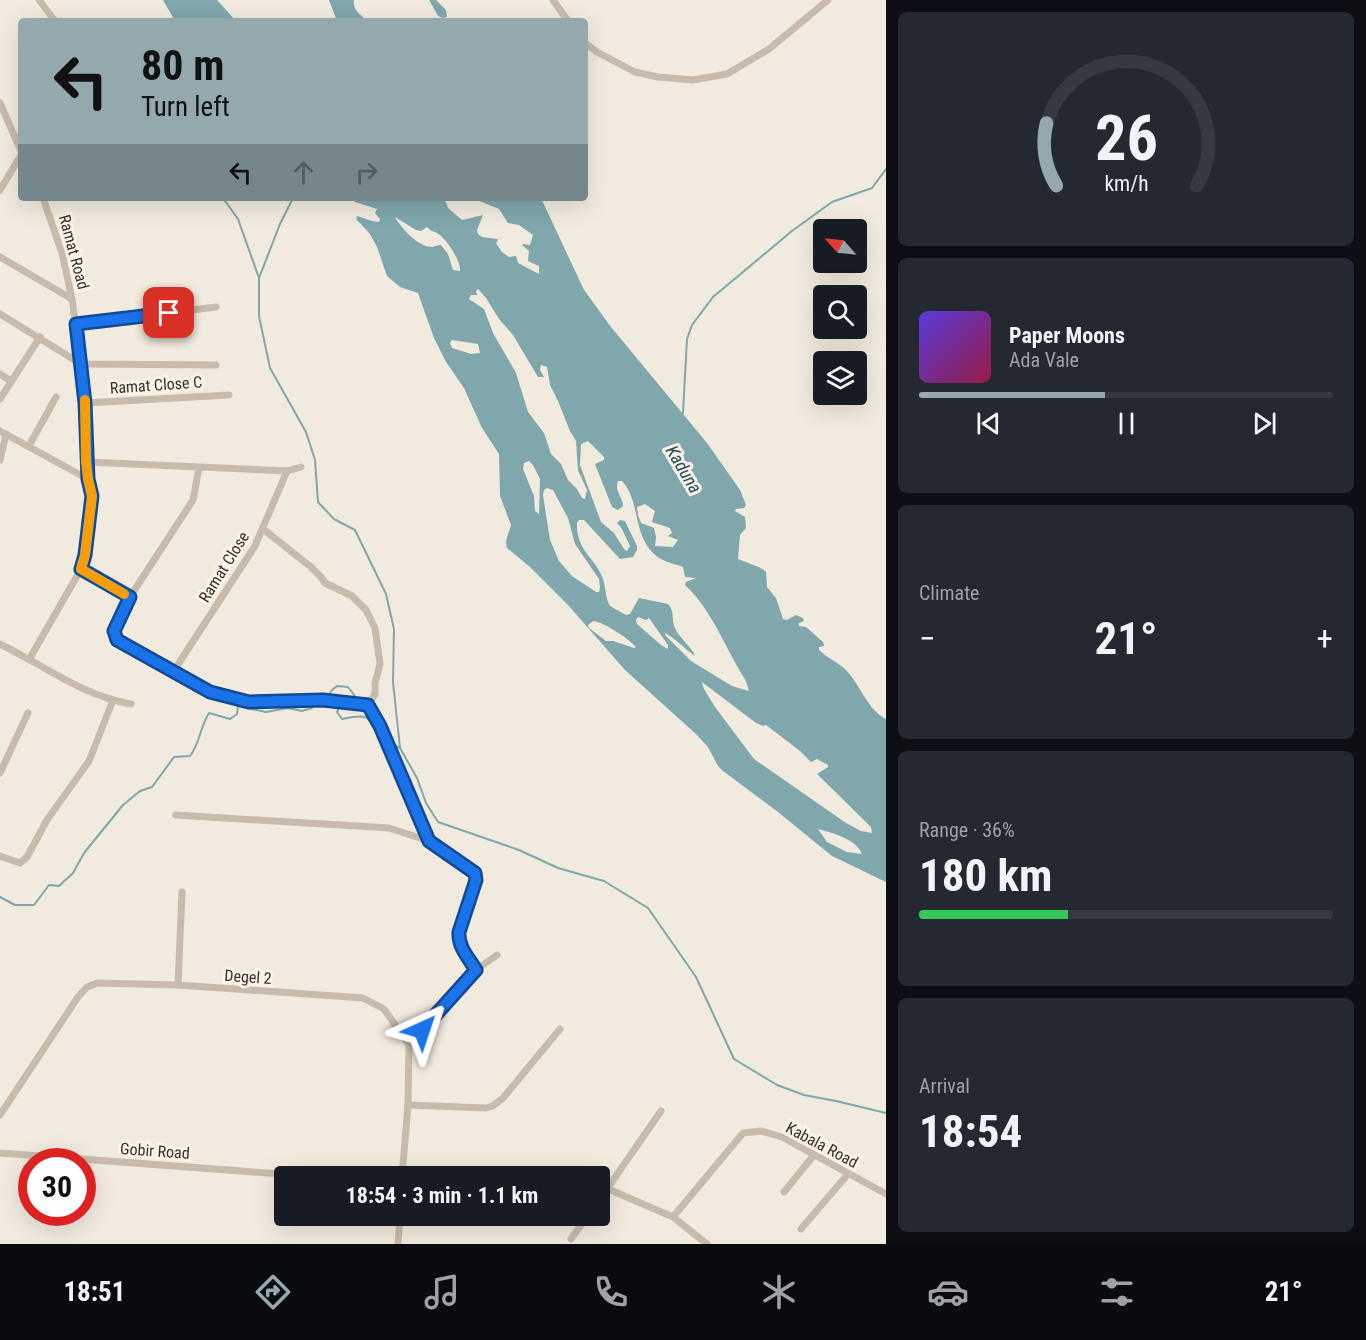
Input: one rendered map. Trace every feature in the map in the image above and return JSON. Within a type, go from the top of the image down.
[{"type":"street","points":[[39,0],[53,18]]},
{"type":"street","points":[[554,0],[566,18]]},
{"type":"street","points":[[588,45],[634,72],[658,78],[693,80],[727,74],[769,49],[828,0]]},
{"type":"street","points":[[0,103],[18,146]]},
{"type":"street","points":[[0,190],[18,158]]},
{"type":"street","name":"Ramat Road","points":[[30,658],[81,569],[85,555],[92,496],[86,462],[85,403],[76,324],[62,253],[45,201]]},
{"type":"street","points":[[0,257],[72,299]]},
{"type":"street","points":[[76,324],[216,307]]},
{"type":"street","points":[[0,314],[81,364],[216,365]]},
{"type":"street","points":[[0,399],[40,337]]},
{"type":"street","points":[[0,374],[12,381]]},
{"type":"street","name":"Ramat Close C","points":[[85,403],[229,395]]},
{"type":"street","points":[[29,446],[56,397]]},
{"type":"street","points":[[0,460],[3,432],[88,479]]},
{"type":"street","points":[[86,462],[287,471],[301,467]]},
{"type":"street","points":[[199,468],[193,500],[130,597],[114,631],[114,636],[117,640],[173,669],[210,692],[249,702],[323,700],[368,705]]},
{"type":"street","name":"Ramat Close","points":[[173,669],[255,546],[287,471]]},
{"type":"street","points":[[263,529],[311,567],[325,583],[352,596],[366,610],[375,628],[380,664],[375,694],[368,705]]},
{"type":"street","points":[[81,569],[130,597]]},
{"type":"street","points":[[0,644],[30,658],[74,684],[112,700],[131,704]]},
{"type":"street","points":[[0,856],[20,863],[27,857],[47,820],[88,761],[112,700]]},
{"type":"street","points":[[368,705],[380,726],[429,841]]},
{"type":"street","points":[[0,773],[28,713]]},
{"type":"street","points":[[176,815],[389,828],[429,841],[475,873],[476,880],[459,932],[459,945],[476,970]]},
{"type":"street","points":[[178,985],[182,892]]},
{"type":"street","points":[[403,1166],[408,1105],[409,1044],[476,970],[497,955]]},
{"type":"street","name":"Degel 2","points":[[0,1115],[78,997],[87,987],[97,983],[178,985],[363,998],[384,1009],[409,1044]]},
{"type":"street","points":[[408,1105],[486,1108],[493,1106],[503,1098],[560,1029]]},
{"type":"street","points":[[610,1186],[661,1111]]},
{"type":"street","name":"Kabala Road","points":[[674,1217],[743,1133],[762,1131],[782,1137],[886,1194]]},
{"type":"street","name":"Gobir Road","points":[[0,1154],[274,1174]]},
{"type":"street","points":[[784,1192],[814,1155]]},
{"type":"street","points":[[801,1229],[848,1174]]},
{"type":"street","points":[[610,1190],[674,1217],[707,1244]]},
{"type":"street","points":[[398,1244],[399,1226]]},
{"type":"street","points":[[571,1239],[580,1226]]},
{"type":"water","points":[[163,0],[217,0],[233,18],[173,18]]},
{"type":"water","points":[[329,0],[354,0],[356,9],[364,18],[336,18]]},
{"type":"water","points":[[429,0],[436,0],[446,10],[447,17],[438,16]]},
{"type":"water","name":"Kaduna","points":[[354,201],[445,201],[448,208],[462,220],[483,215],[477,230],[478,234],[482,237],[497,239],[496,243],[502,252],[509,257],[516,256],[518,263],[539,274],[539,266],[528,261],[529,251],[522,245],[530,245],[533,235],[519,225],[508,223],[499,209],[479,201],[542,201],[584,290],[611,327],[707,443],[740,490],[746,505],[735,511],[745,517],[746,528],[740,535],[738,559],[766,572],[767,587],[776,598],[783,619],[787,620],[796,615],[803,618],[804,621],[799,623],[799,626],[806,627],[823,642],[824,646],[819,647],[819,650],[846,670],[869,703],[879,715],[886,719],[886,882],[832,856],[723,771],[708,747],[696,734],[625,670],[568,605],[530,567],[507,548],[506,541],[511,525],[500,496],[499,454],[482,428],[464,388],[446,362],[434,338],[418,293],[400,287],[387,276],[370,234],[356,219],[357,216],[379,222],[380,219],[375,213],[377,209]],"holes":[[[395,217],[416,230],[421,231],[427,227],[440,235],[453,252],[460,271],[453,270],[448,254],[441,245],[432,247],[421,244],[410,236]],[[478,289],[486,298],[499,319],[513,335],[538,377],[544,377],[540,370],[541,365],[547,367],[550,385],[576,441],[578,470],[587,490],[585,499],[568,480],[561,464],[551,454],[544,433],[528,412],[516,373],[493,333],[484,309],[469,299],[471,295],[477,295]],[[452,340],[478,344],[480,353],[471,354],[452,348],[450,343]],[[588,441],[604,457],[604,460],[595,464],[612,507],[618,510],[623,506],[617,488],[618,481],[622,481],[632,500],[645,542],[661,559],[683,567],[685,577],[696,578],[686,582],[685,585],[704,607],[746,681],[749,691],[732,686],[691,661],[665,635],[665,633],[695,656],[677,632],[668,604],[639,598],[630,614],[626,615],[610,606],[600,571],[583,547],[577,523],[579,520],[584,520],[620,559],[633,557],[637,546],[625,521],[620,520],[617,523],[630,546],[627,551],[614,533],[601,522],[580,465],[581,444]],[[529,461],[540,479],[539,514],[535,511],[534,496],[523,469],[524,463]],[[547,488],[553,490],[568,518],[575,544],[599,579],[599,592],[572,576],[559,561],[550,540],[543,495]],[[645,504],[655,511],[652,522],[670,528],[672,533],[668,536],[678,540],[673,547],[655,546],[654,528],[641,523],[637,507]],[[638,617],[646,620],[649,618],[668,645],[668,649],[637,624]],[[593,621],[603,624],[636,647],[606,641],[588,625]],[[702,682],[756,723],[766,725],[811,762],[817,759],[828,765],[817,774],[871,827],[872,833],[861,831],[846,823],[754,759],[715,707]],[[818,829],[855,844],[862,854],[847,852],[827,842]]]},
{"type":"waterway","points":[[683,413],[687,339],[692,325],[713,297],[792,231],[832,202],[872,188],[886,169]]},
{"type":"waterway","points":[[225,201],[238,219],[259,278],[259,316],[270,368],[306,432],[315,460],[318,502],[334,519],[355,530],[386,594],[394,629],[393,682],[400,748],[417,778],[426,803],[438,822],[519,850],[558,868],[604,881],[648,908],[696,977],[734,1059],[777,1085],[804,1095],[886,1113]]},
{"type":"waterway","points":[[259,278],[292,201]]},
{"type":"waterway","points":[[328,698],[337,686],[348,687],[358,700],[356,701]]},
{"type":"waterway","points":[[0,897],[15,905],[34,905],[49,885],[59,886],[73,873],[84,853],[123,805],[140,791],[152,787],[174,757],[190,756],[209,713],[230,719],[237,714],[238,706],[266,712],[288,708],[302,711],[312,708],[312,703]]},
{"type":"waterway","points":[[345,705],[340,706],[337,712],[342,719],[358,716],[367,718],[382,739]]},
{"type":"waterway","points":[[389,743],[400,748]]},
{"type":"slow traffic","points":[[85,400],[86,462],[92,496],[85,555],[81,569],[124,594]]},
{"type":"route","points":[[169,313],[76,324],[85,403],[86,462],[92,496],[85,555],[81,569],[130,597],[114,631],[117,640],[173,669],[210,692],[249,702],[323,700],[368,705],[380,726],[429,841],[475,873],[476,880],[459,932],[459,945],[476,970],[422,1030]]}]
